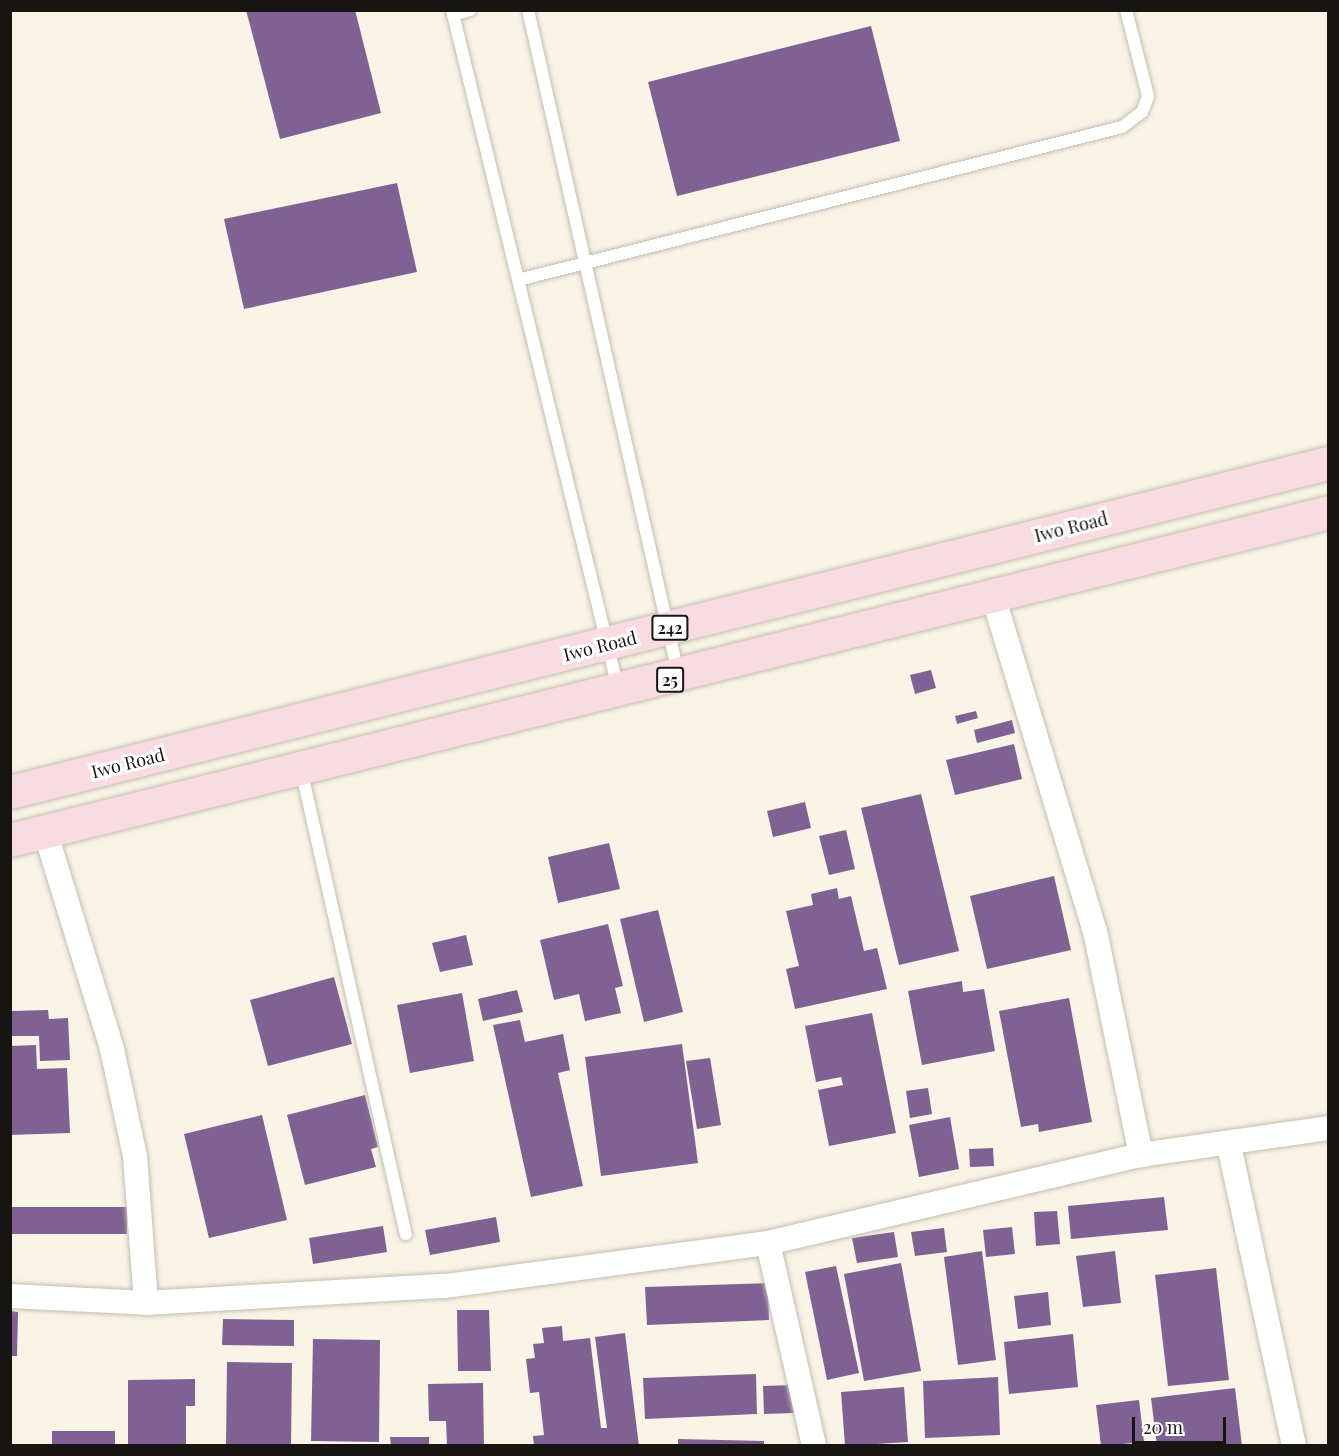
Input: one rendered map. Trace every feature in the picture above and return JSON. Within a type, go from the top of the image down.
[{"type":"main road","name":"Iwo Road","points":[[10,792],[607,645],[1329,463]]},
{"type":"main road","name":"25","points":[[10,840],[619,693],[1329,512]]},
{"type":"street","points":[[993,596],[1095,932],[1141,1155]]},
{"type":"street","points":[[45,831],[112,1049],[135,1156],[146,1303]]},
{"type":"street","points":[[10,1296],[146,1303],[445,1286],[768,1243],[1141,1155],[1229,1145],[1329,1128]]},
{"type":"street","points":[[1229,1145],[1294,1446]]},
{"type":"street","points":[[768,1243],[814,1446]]},
{"type":"lane","points":[[470,10],[453,13],[522,279],[619,693]]},
{"type":"lane","points":[[528,10],[587,263],[665,630],[679,677]]},
{"type":"lane","points":[[522,279],[1122,128],[1142,112],[1148,96],[1126,10]]},
{"type":"lane","points":[[301,769],[406,1234]]},
{"type":"building","points":[[246,10],[355,10],[381,113],[280,139]]},
{"type":"building","points":[[871,26],[900,141],[677,196],[648,82]]},
{"type":"building","points":[[397,183],[417,272],[244,309],[224,219]]},
{"type":"building","points":[[931,670],[936,688],[915,694],[910,675]]},
{"type":"building","points":[[976,711],[978,718],[957,724],[955,716]]},
{"type":"building","points":[[1012,720],[1015,733],[977,743],[974,730]]},
{"type":"building","points":[[1014,744],[1022,779],[955,795],[946,760]]},
{"type":"building","points":[[921,794],[959,951],[899,965],[861,808]]},
{"type":"building","points":[[805,802],[811,828],[773,837],[767,811]]},
{"type":"building","points":[[846,830],[855,869],[829,875],[819,836]]},
{"type":"building","points":[[609,843],[620,889],[558,903],[548,857]]},
{"type":"building","points":[[1054,876],[1071,950],[987,969],[970,896]]},
{"type":"building","points":[[837,888],[839,899],[851,896],[864,951],[877,948],[887,989],[795,1009],[786,969],[799,966],[786,911],[813,905],[811,894]]},
{"type":"building","points":[[658,910],[683,1012],[644,1022],[620,919]]},
{"type":"building","points":[[608,924],[623,986],[615,988],[621,1013],[585,1021],[579,994],[554,1000],[540,940]]},
{"type":"building","points":[[466,935],[473,965],[440,972],[432,943]]},
{"type":"building","points":[[334,977],[352,1044],[268,1066],[250,1000]]},
{"type":"building","points":[[962,981],[963,992],[984,989],[995,1051],[922,1065],[908,991]]},
{"type":"building","points":[[517,990],[523,1012],[483,1021],[478,999]]},
{"type":"building","points":[[462,993],[474,1061],[410,1073],[397,1005]]},
{"type":"building","points":[[1069,998],[1092,1122],[1039,1132],[1038,1124],[1021,1127],[999,1011]]},
{"type":"building","points":[[48,1010],[49,1019],[68,1018],[70,1060],[40,1061],[39,1036],[12,1036],[11,1011]]},
{"type":"building","points":[[872,1013],[896,1133],[829,1146],[818,1090],[843,1085],[841,1077],[816,1082],[805,1026]]},
{"type":"building","points":[[520,1020],[525,1042],[563,1034],[570,1070],[558,1073],[583,1186],[531,1197],[493,1025]]},
{"type":"building","points":[[682,1044],[698,1163],[601,1176],[585,1057]]},
{"type":"building","points":[[36,1045],[37,1069],[67,1068],[70,1133],[10,1135],[10,1046]]},
{"type":"building","points":[[710,1058],[721,1125],[697,1129],[686,1061]]},
{"type":"building","points":[[928,1088],[932,1114],[910,1118],[906,1091]]},
{"type":"building","points":[[365,1095],[378,1147],[371,1149],[376,1167],[305,1185],[287,1115]]},
{"type":"building","points":[[262,1115],[287,1220],[209,1238],[184,1134]]},
{"type":"building","points":[[950,1117],[959,1169],[919,1177],[909,1125]]},
{"type":"building","points":[[993,1148],[994,1166],[970,1167],[969,1149]]},
{"type":"building","points":[[1164,1197],[1168,1230],[1071,1239],[1068,1206]]},
{"type":"building","points":[[10,1207],[127,1207],[127,1234],[10,1234]]},
{"type":"building","points":[[1057,1211],[1060,1244],[1036,1246],[1034,1212]]},
{"type":"building","points":[[496,1217],[500,1242],[430,1255],[425,1230]]},
{"type":"building","points":[[383,1226],[387,1252],[313,1264],[309,1238]]},
{"type":"building","points":[[1012,1227],[1015,1254],[986,1257],[983,1230]]},
{"type":"building","points":[[944,1228],[947,1252],[915,1256],[911,1232]]},
{"type":"building","points":[[894,1232],[898,1257],[857,1263],[852,1238]]},
{"type":"building","points":[[982,1251],[996,1360],[958,1365],[944,1257]]},
{"type":"building","points":[[1115,1251],[1121,1303],[1083,1307],[1076,1256]]},
{"type":"building","points":[[901,1263],[921,1371],[864,1381],[844,1274]]},
{"type":"building","points":[[836,1266],[859,1373],[827,1380],[805,1272]]},
{"type":"building","points":[[1216,1268],[1229,1380],[1168,1386],[1155,1275]]},
{"type":"building","points":[[768,1283],[769,1320],[647,1325],[645,1287]]},
{"type":"building","points":[[1048,1292],[1051,1325],[1018,1329],[1014,1296]]},
{"type":"building","points":[[457,1310],[489,1310],[491,1371],[458,1371]]},
{"type":"building","points":[[10,1311],[18,1312],[17,1356],[10,1356]]},
{"type":"building","points":[[223,1319],[294,1320],[294,1346],[222,1345]]},
{"type":"building","points":[[562,1326],[563,1341],[590,1338],[601,1428],[607,1428],[595,1337],[625,1333],[639,1446],[534,1446],[533,1436],[544,1435],[539,1392],[530,1393],[526,1359],[535,1358],[533,1344],[544,1343],[542,1328]]},
{"type":"building","points":[[1073,1334],[1078,1387],[1009,1394],[1004,1342]]},
{"type":"building","points":[[313,1339],[380,1340],[379,1442],[311,1441]]},
{"type":"building","points":[[227,1362],[292,1363],[291,1446],[226,1446]]},
{"type":"building","points":[[756,1374],[757,1414],[645,1419],[643,1378]]},
{"type":"building","points":[[998,1377],[1000,1435],[925,1438],[923,1381]]},
{"type":"building","points":[[195,1379],[195,1406],[186,1406],[186,1446],[128,1446],[128,1380]]},
{"type":"building","points":[[483,1383],[484,1446],[447,1446],[446,1421],[429,1421],[428,1384]]},
{"type":"building","points":[[793,1385],[794,1413],[764,1414],[763,1386]]},
{"type":"building","points":[[904,1387],[908,1442],[845,1446],[841,1392]]},
{"type":"building","points":[[1235,1388],[1242,1446],[1157,1446],[1151,1398]]},
{"type":"building","points":[[1139,1400],[1144,1442],[1101,1446],[1096,1405]]},
{"type":"building","points":[[52,1431],[115,1431],[115,1446],[52,1446]]},
{"type":"building","points":[[390,1437],[429,1437],[429,1446],[391,1446]]},
{"type":"building","points":[[678,1439],[764,1441],[764,1446],[678,1446]]}]
